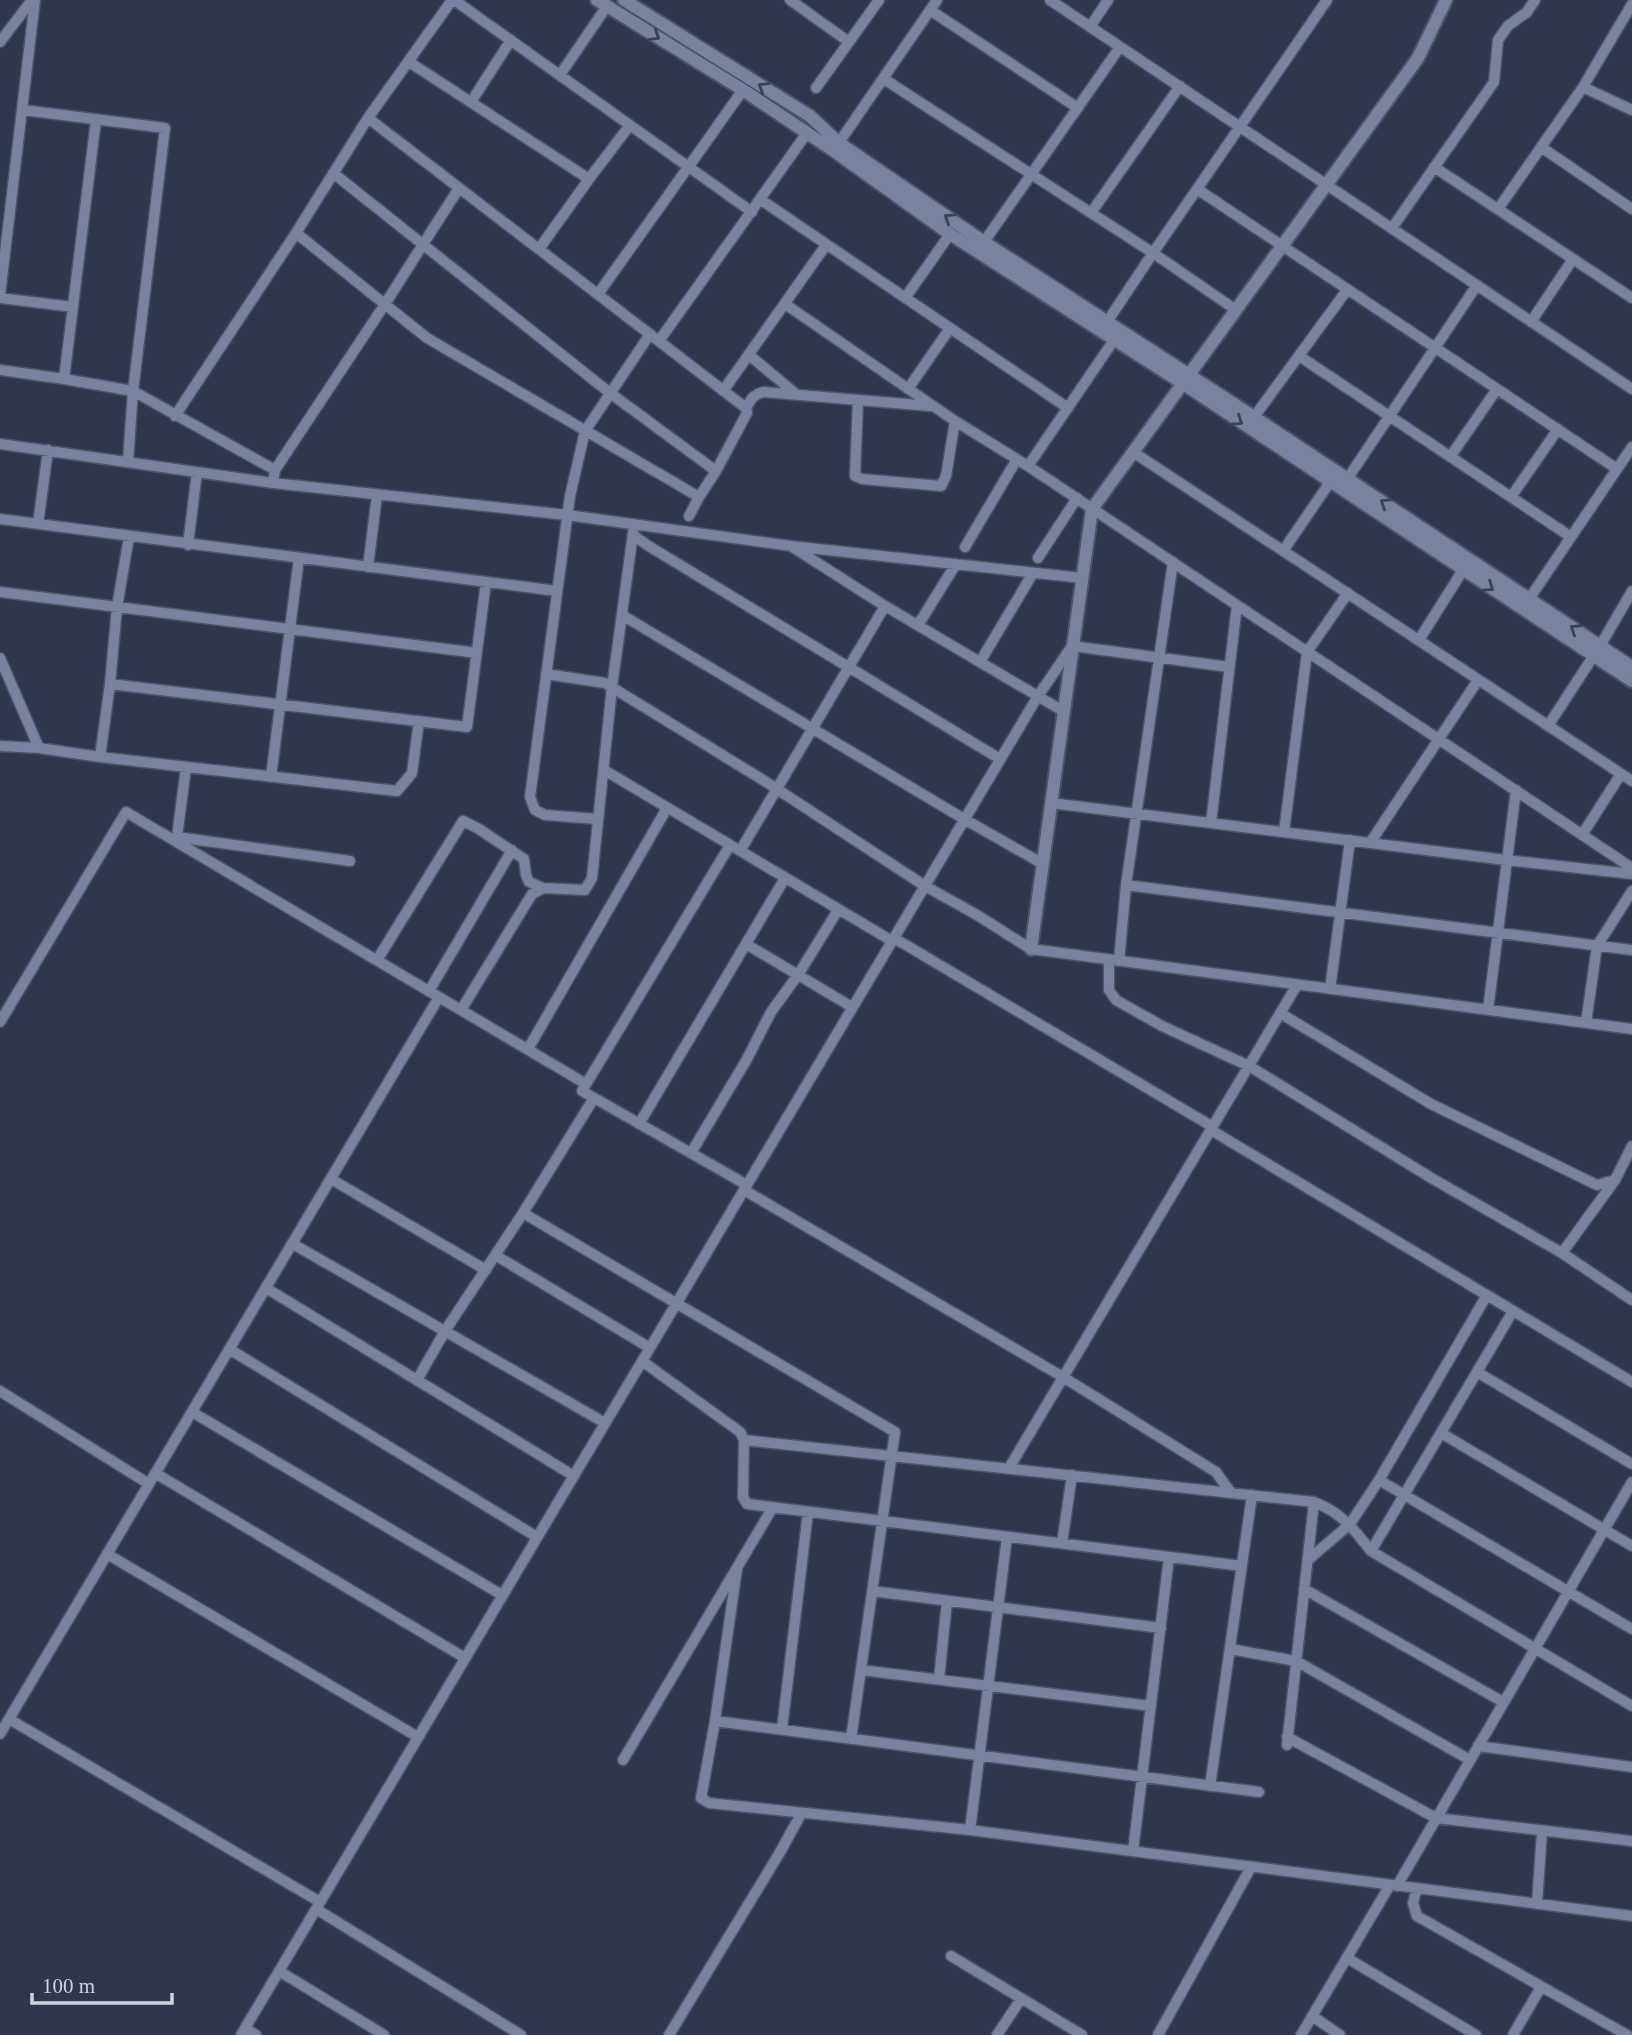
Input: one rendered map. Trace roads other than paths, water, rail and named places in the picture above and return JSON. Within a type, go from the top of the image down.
[{"type":"street","points":[[0,42],[34,0]]},
{"type":"street","points":[[34,0],[23,110],[4,224],[0,297],[73,307]]},
{"type":"street","points":[[175,416],[368,118],[453,0],[752,212]]},
{"type":"street","points":[[624,0],[810,116],[837,147],[950,234],[1114,340],[1254,417],[1348,478],[1529,599],[1632,681]]},
{"type":"street","points":[[790,0],[849,42]]},
{"type":"street","points":[[816,88],[879,0]]},
{"type":"street","points":[[837,147],[937,0]]},
{"type":"street","points":[[1049,0],[1632,389]]},
{"type":"street","points":[[1090,27],[1108,0]]},
{"type":"street","points":[[1107,322],[1327,0]]},
{"type":"street","points":[[1031,949],[1092,509],[1418,58],[1446,0]]},
{"type":"street","points":[[1392,228],[1494,82],[1498,40],[1508,26],[1527,12],[1535,0]]},
{"type":"street","points":[[560,75],[602,3],[807,133],[837,147],[1107,322],[1330,482],[1463,570],[1597,651],[1632,667]]},
{"type":"street","points":[[1498,209],[1583,87],[1632,4]]},
{"type":"street","points":[[930,10],[1078,108]]},
{"type":"street","points":[[471,102],[511,40]]},
{"type":"street","points":[[984,242],[1120,47]]},
{"type":"street","points":[[409,62],[589,179]]},
{"type":"street","points":[[884,79],[1153,253],[1236,310]]},
{"type":"street","points":[[1091,214],[1180,86]]},
{"type":"street","points":[[1583,87],[1632,110]]},
{"type":"street","points":[[598,294],[743,90]]},
{"type":"street","points":[[23,110],[164,128],[133,391],[128,461]]},
{"type":"street","points":[[368,118],[746,408]]},
{"type":"street","points":[[64,379],[96,120]]},
{"type":"street","points":[[539,249],[630,125]]},
{"type":"street","points":[[659,341],[807,133]]},
{"type":"street","points":[[1541,147],[1632,209]]},
{"type":"street","points":[[1434,167],[1632,298]]},
{"type":"street","points":[[333,173],[610,393],[716,471]]},
{"type":"street","points":[[273,483],[275,470],[459,188]]},
{"type":"street","points":[[1196,189],[1617,469]]},
{"type":"street","points":[[761,200],[1068,408]]},
{"type":"street","points":[[296,233],[427,338],[699,497]]},
{"type":"street","points":[[905,298],[950,234]]},
{"type":"street","points":[[723,391],[826,244]]},
{"type":"street","points":[[1531,322],[1573,259]]},
{"type":"street","points":[[1348,478],[1477,285]]},
{"type":"street","points":[[1254,417],[1347,290]]},
{"type":"street","points":[[785,304],[955,421],[1077,498],[1632,868]]},
{"type":"street","points":[[908,389],[950,328]]},
{"type":"street","points":[[598,819],[545,815],[535,810],[530,797],[567,515],[585,430],[650,334]]},
{"type":"street","points":[[1028,466],[1114,340]]},
{"type":"street","points":[[748,355],[796,394]]},
{"type":"street","points":[[1299,356],[1571,537]]},
{"type":"street","points":[[0,370],[133,391],[275,470]]},
{"type":"street","points":[[1450,457],[1497,389]]},
{"type":"street","points":[[689,516],[747,413],[746,408],[758,393],[933,406]]},
{"type":"street","points":[[858,400],[855,476],[862,479],[941,486],[946,476],[955,421]]},
{"type":"street","points":[[1511,497],[1558,429]]},
{"type":"street","points":[[0,444],[273,483],[567,515],[634,530],[1082,578]]},
{"type":"street","points":[[1529,599],[1632,447]]},
{"type":"street","points":[[38,524],[48,450]]},
{"type":"street","points":[[1133,452],[1632,781]]},
{"type":"street","points":[[965,547],[1017,459]]},
{"type":"street","points":[[188,545],[197,472]]},
{"type":"street","points":[[1283,551],[1330,482]]},
{"type":"street","points":[[368,567],[377,495]]},
{"type":"street","points":[[1038,558],[1077,498]]},
{"type":"street","points":[[0,519],[557,591]]},
{"type":"street","points":[[377,960],[463,821],[524,859],[529,882],[543,888],[585,890],[592,878],[612,687],[634,530]]},
{"type":"street","points":[[634,530],[659,553],[1000,759]]},
{"type":"street","points":[[100,757],[117,607],[129,537]]},
{"type":"street","points":[[792,547],[885,606],[1063,711]]},
{"type":"street","points":[[271,777],[299,558]]},
{"type":"street","points":[[1173,562],[1110,990],[1116,1000],[1163,1026],[1249,1066],[1433,1180],[1562,1253],[1632,1300]]},
{"type":"street","points":[[918,625],[956,564]]},
{"type":"street","points":[[1419,640],[1463,570]]},
{"type":"street","points":[[980,662],[1033,573]]},
{"type":"street","points":[[110,684],[467,727],[486,582]]},
{"type":"street","points":[[1548,726],[1597,651],[1632,590]]},
{"type":"street","points":[[0,592],[477,653]]},
{"type":"street","points":[[1284,832],[1307,652],[1348,593]]},
{"type":"street","points":[[1211,823],[1237,605]]},
{"type":"street","points":[[740,851],[885,606]]},
{"type":"street","points":[[622,615],[1042,864]]},
{"type":"street","points":[[1072,646],[1229,667]]},
{"type":"street","points":[[256,2035],[243,2032],[964,819],[1038,696],[1072,646]]},
{"type":"street","points":[[0,658],[39,748]]},
{"type":"street","points":[[546,674],[605,683],[777,789],[925,886],[1031,949],[1632,1029]]},
{"type":"street","points":[[1370,843],[1478,680]]},
{"type":"street","points":[[0,746],[39,748],[397,790],[412,773],[419,722]]},
{"type":"street","points":[[186,767],[177,837],[350,861]]},
{"type":"street","points":[[604,770],[1212,1128],[1632,1382]]},
{"type":"street","points":[[1582,835],[1621,774]]},
{"type":"street","points":[[1488,1010],[1516,790]]},
{"type":"street","points":[[1051,803],[1632,874]]},
{"type":"street","points":[[528,1049],[667,808]]},
{"type":"street","points":[[0,1022],[126,812],[586,1084]]},
{"type":"street","points":[[1330,989],[1350,841]]},
{"type":"street","points":[[730,845],[582,1091],[691,1153],[1063,1377],[1216,1472],[1231,1493]]},
{"type":"street","points":[[429,991],[512,850]]},
{"type":"street","points":[[639,1124],[785,878]]},
{"type":"street","points":[[1126,885],[1632,950]]},
{"type":"street","points":[[461,1010],[532,894],[543,888]]},
{"type":"street","points":[[1586,1023],[1597,946],[1632,891]]},
{"type":"street","points":[[691,1153],[747,1059],[771,1012],[798,975],[838,909]]},
{"type":"street","points":[[746,944],[852,1007]]},
{"type":"street","points":[[1009,1468],[1297,985]]},
{"type":"street","points":[[0,1734],[439,997]]},
{"type":"street","points":[[1280,1013],[1431,1104],[1597,1185],[1615,1180]]},
{"type":"street","points":[[417,1380],[445,1331],[523,1213],[594,1098]]},
{"type":"street","points":[[1562,1253],[1615,1180],[1632,1146]]},
{"type":"street","points":[[331,1179],[486,1270]]},
{"type":"street","points":[[523,1213],[895,1432],[851,1739]]},
{"type":"street","points":[[293,1244],[605,1423]]},
{"type":"street","points":[[495,1255],[650,1348]]},
{"type":"street","points":[[266,1287],[573,1476]]},
{"type":"street","points":[[1308,1560],[1350,1524],[1379,1480],[1487,1295]]},
{"type":"street","points":[[1371,1550],[1513,1311]]},
{"type":"street","points":[[229,1349],[537,1537]]},
{"type":"street","points":[[642,1362],[740,1432],[744,1440],[743,1497],[747,1504],[1242,1566]]},
{"type":"street","points":[[1476,1372],[1632,1464]]},
{"type":"street","points":[[0,1391],[149,1484]]},
{"type":"street","points":[[192,1412],[502,1595]]},
{"type":"street","points":[[1441,1433],[1632,1546]]},
{"type":"street","points":[[744,1440],[1314,1502],[1330,1508],[1350,1524],[1371,1550],[1632,1706]]},
{"type":"street","points":[[155,1473],[465,1658]]},
{"type":"street","points":[[1062,1544],[1072,1475]]},
{"type":"street","points":[[1379,1480],[1632,1629]]},
{"type":"street","points":[[1301,2035],[1436,1818],[1632,1482]]},
{"type":"street","points":[[1210,1786],[1252,1495]]},
{"type":"street","points":[[1314,1502],[1287,1741],[1436,1818],[1632,1841],[1632,1835]]},
{"type":"street","points":[[623,1760],[774,1507]]},
{"type":"street","points":[[782,1729],[808,1512]]},
{"type":"street","points":[[970,1830],[1007,1536]]},
{"type":"street","points":[[107,1554],[418,1737]]},
{"type":"street","points":[[1133,1851],[1169,1557]]},
{"type":"street","points":[[737,1569],[702,1798],[709,1803],[970,1830],[1632,1916]]},
{"type":"street","points":[[1304,1589],[1503,1702]]},
{"type":"street","points":[[872,1591],[1161,1628]]},
{"type":"street","points":[[939,1679],[947,1601]]},
{"type":"street","points":[[1230,1649],[1296,1661],[1469,1760]]},
{"type":"street","points":[[861,1670],[1152,1706]]},
{"type":"street","points":[[9,1719],[318,1906],[521,2035]]},
{"type":"street","points":[[715,1721],[1259,1792]]},
{"type":"street","points":[[1478,1746],[1632,1767]]},
{"type":"street","points":[[670,2035],[802,1814]]},
{"type":"street","points":[[1536,1904],[1542,1831]]},
{"type":"street","points":[[1158,2035],[1251,1867]]},
{"type":"street","points":[[1417,1888],[1413,1903],[1417,1916],[1627,2035]]},
{"type":"street","points":[[951,1956],[1082,2035]]},
{"type":"street","points":[[1347,1958],[1476,2035]]},
{"type":"street","points":[[279,1971],[384,2035]]},
{"type":"street","points":[[1513,2035],[1541,1987]]},
{"type":"street","points":[[998,2035],[1021,1999]]},
{"type":"street","points":[[1312,2017],[1340,2035]]}]
